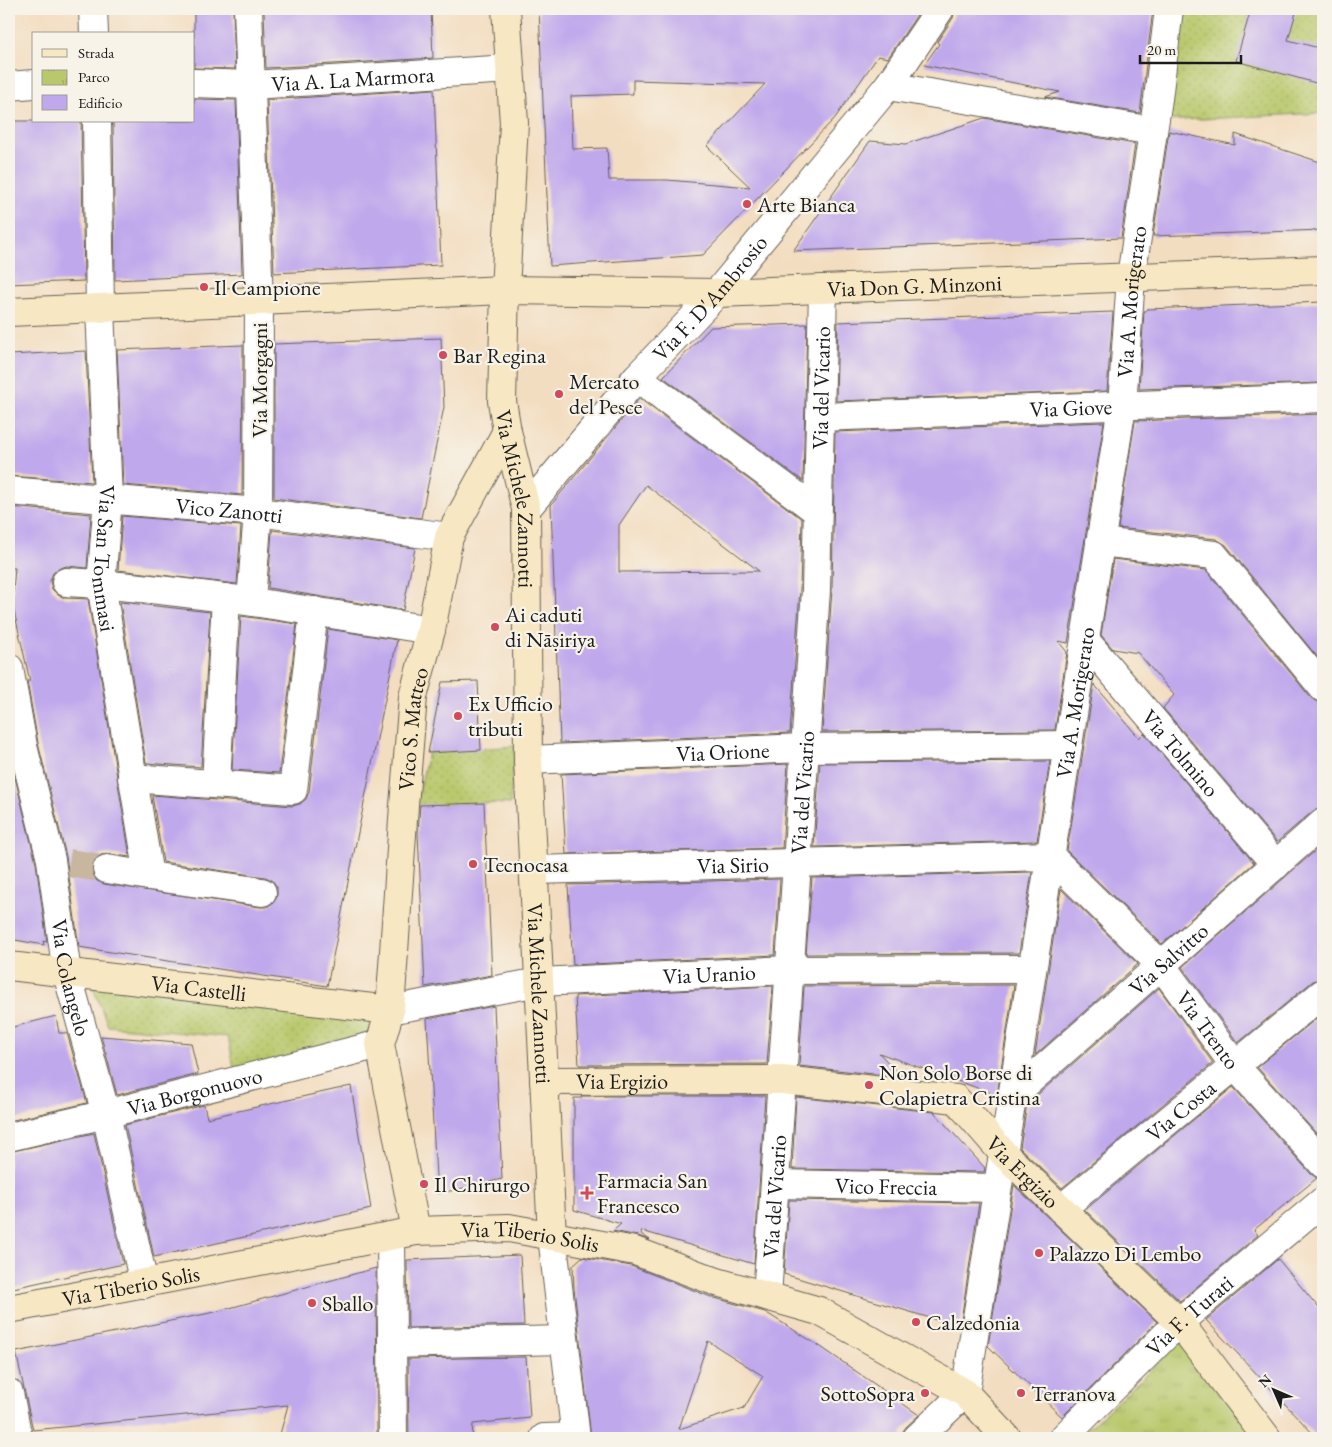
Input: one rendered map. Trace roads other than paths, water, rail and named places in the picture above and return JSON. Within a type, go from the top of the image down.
[{"type":"street","points":[[93,9],[94,32]]},
{"type":"street","name":"Via Morgagni","points":[[216,784],[238,599],[258,512],[259,302],[248,9]]},
{"type":"street","name":"Via Michele Zannotti","points":[[506,9],[514,123],[505,290],[502,401],[507,431],[526,508],[528,760],[552,1236],[576,1438]]},
{"type":"street","name":"Via F. D'Ambrosio","points":[[526,508],[637,378],[717,293],[888,86],[940,9]]},
{"type":"street","name":"Via A. Morigerato","points":[[965,1393],[1122,406],[1130,277],[1153,132],[1169,9]]},
{"type":"street","name":"Via A. La Marmora","points":[[195,83],[250,85],[510,70]]},
{"type":"street","points":[[9,86],[32,84]]},
{"type":"street","points":[[888,86],[1153,132]]},
{"type":"street","name":"Via San Tommasi","points":[[97,122],[100,308],[108,499],[101,584],[149,876]]},
{"type":"street","name":"Via Don G. Minzoni","points":[[9,312],[505,290],[717,293],[1323,270]]},
{"type":"street","name":"Via del Vicario","points":[[766,1296],[816,590],[823,289]]},
{"type":"street","points":[[637,378],[817,511]]},
{"type":"street","name":"Via Giove","points":[[820,417],[1323,398]]},
{"type":"street","name":"Vico S. Matteo","points":[[380,1044],[390,1010],[413,697],[431,630],[449,537],[507,431]]},
{"type":"street","name":"Vico Zanotti","points":[[9,491],[258,512],[449,537]]},
{"type":"street","points":[[1100,542],[1214,555],[1323,688]]},
{"type":"street","points":[[66,582],[238,599],[431,630]]},
{"type":"street","points":[[132,778],[293,790],[314,611]]},
{"type":"street","name":"Via Tolmino","points":[[1085,640],[1276,865]]},
{"type":"street","name":"Via Colangelo","points":[[9,668],[16,748],[60,861],[67,973],[106,1114],[144,1284]]},
{"type":"street","name":"Via Orione","points":[[528,760],[804,748],[1068,745]]},
{"type":"street","name":"Via Salvitto","points":[[1012,1096],[1323,823]]},
{"type":"street","name":"Via Sirio","points":[[534,870],[1050,856]]},
{"type":"street","name":"Via Trento","points":[[1050,856],[1161,965],[1235,1066],[1323,1164]]},
{"type":"street","points":[[107,869],[262,892]]},
{"type":"street","name":"Via Castelli","points":[[9,966],[390,1010]]},
{"type":"street","name":"Via Uranio","points":[[390,1010],[540,982],[789,970],[1032,969]]},
{"type":"street","name":"Via Costa","points":[[1061,1209],[1323,993]]},
{"type":"street","points":[[380,1044],[403,1234],[392,1344],[393,1438]]},
{"type":"street","name":"Via Borgonuovo","points":[[9,1137],[380,1044]]},
{"type":"street","name":"Via Ergizio","points":[[544,1081],[782,1080],[956,1099],[1003,1154],[1179,1322],[1267,1438]]},
{"type":"street","name":"Vico Freccia","points":[[775,1184],[997,1188]]},
{"type":"street","name":"Via F. Turati","points":[[1063,1438],[1179,1322],[1323,1201]]},
{"type":"street","name":"Via Tiberio Solis","points":[[9,1309],[403,1234],[509,1228],[635,1251],[716,1282],[819,1311],[965,1393],[1007,1438]]},
{"type":"street","points":[[392,1344],[564,1340]]},
{"type":"street","points":[[9,1393],[18,1438]]},
{"type":"street","points":[[917,1438],[965,1393]]},
{"type":"street","points":[[544,1438],[576,1438]]},
{"type":"tunnel","points":[[69,863],[107,869]]},
{"type":"place","name":"Arte Bianca","points":[[747,204]]},
{"type":"place","name":"Il Campione","points":[[204,287]]},
{"type":"place","name":"Bar Regina","points":[[443,355]]},
{"type":"place","name":"Mercato del Pesce","points":[[559,394]]},
{"type":"place","name":"Ai caduti di Nāṣiriya","points":[[495,627]]},
{"type":"place","name":"Ex Ufficio tributi","points":[[458,716]]},
{"type":"place","name":"Tecnocasa","points":[[473,864]]},
{"type":"place","name":"Non Solo Borse di Colapietra Cristina","points":[[869,1085]]},
{"type":"place","name":"Il Chirurgo","points":[[424,1184]]},
{"type":"place","name":"Farmacia San Francesco","points":[[587,1193]]},
{"type":"place","name":"Palazzo Di Lembo","points":[[1039,1253]]},
{"type":"place","name":"Sballo","points":[[312,1303]]},
{"type":"place","name":"Calzedonia","points":[[916,1322]]},
{"type":"place","name":"SottoSopra","points":[[925,1393]]},
{"type":"place","name":"Terranova","points":[[1021,1393]]}]
